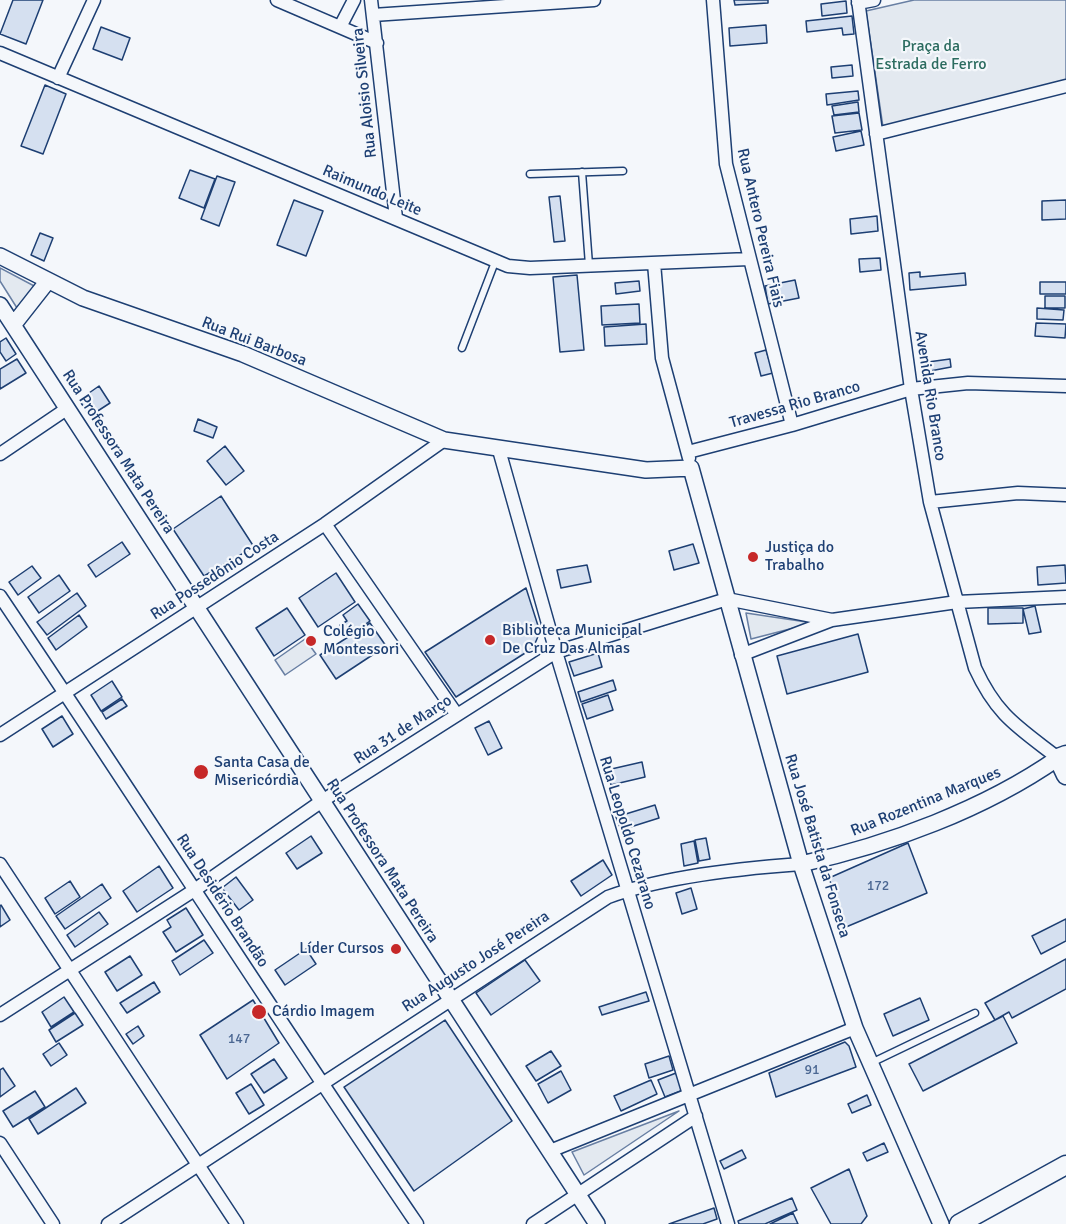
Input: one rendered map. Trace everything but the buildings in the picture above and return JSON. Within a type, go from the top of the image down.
[{"type":"main road","points":[[1062,757],[1066,775]]},
{"type":"main road","points":[[959,1224],[1066,1166]]},
{"type":"street","points":[[58,78],[94,0]]},
{"type":"street","points":[[277,0],[377,43]]},
{"type":"street","points":[[340,27],[354,0]]},
{"type":"street","name":"Rua Aloisio Silveira","points":[[371,0],[396,218]]},
{"type":"street","points":[[373,15],[527,2],[594,0]]},
{"type":"street","name":"Rua Antero Pereira Fiais","points":[[713,0],[726,164],[792,425]]},
{"type":"street","points":[[858,2],[874,0]]},
{"type":"street","name":"Avenida Rio Branco","points":[[858,2],[911,388],[930,502],[957,602],[975,668],[996,708],[1062,757]]},
{"type":"street","name":"Raimundo Leite","points":[[0,53],[396,218],[495,262],[530,268],[749,259]]},
{"type":"street","points":[[876,134],[1066,86]]},
{"type":"street","name":"Rua Rui Barbosa","points":[[0,256],[47,282],[83,298],[243,354],[444,440],[499,450],[646,470],[691,468]]},
{"type":"street","points":[[654,263],[658,335],[662,358],[691,468]]},
{"type":"street","points":[[14,324],[47,282]]},
{"type":"street","name":"Rua Professora Mata Pereira","points":[[0,305],[597,1224]]},
{"type":"street","name":"Travessa Rio Branco","points":[[688,452],[792,425],[911,388],[968,383],[1066,386]]},
{"type":"street","points":[[0,454],[68,408]]},
{"type":"street","name":"Rua Possedônio Costa","points":[[0,735],[326,524],[444,440]]},
{"type":"street","name":"Rua Leopoldo Cezarano","points":[[499,450],[556,652],[729,1224]]},
{"type":"street","name":"Rua José Batista da Fonseca","points":[[691,468],[741,655],[801,864],[855,1028],[941,1224]]},
{"type":"street","points":[[930,502],[1010,494],[1066,495]]},
{"type":"street","points":[[326,524],[457,715]]},
{"type":"street","name":"Rua Desidério Brandão","points":[[0,596],[196,889],[321,1084],[417,1224]]},
{"type":"street","points":[[741,655],[832,620],[957,602],[1066,597]]},
{"type":"street","points":[[727,599],[832,620]]},
{"type":"street","name":"Rua 31 de Março","points":[[0,1015],[196,889],[322,801],[556,652],[727,599]]},
{"type":"street","name":"Rua Rozentina Marques","points":[[801,864],[838,856],[920,828],[1008,789],[1062,757]]},
{"type":"street","points":[[0,864],[237,1224]]},
{"type":"street","name":"Rua Augusto José Pereira","points":[[108,1224],[593,906],[627,890],[765,867],[801,864]]},
{"type":"street","points":[[550,1151],[855,1028]]},
{"type":"street","points":[[533,1224],[696,1116]]},
{"type":"street","points":[[0,1143],[53,1224]]},
{"type":"lane","points":[[530,174],[623,171]]},
{"type":"lane","points":[[582,172],[589,266]]},
{"type":"lane","points":[[462,348],[495,262]]},
{"type":"lane","points":[[870,1063],[975,1013]]},
{"type":"green space","name":"Praça da Estrada de Ferro","points":[[914,0],[1066,0],[1066,83],[883,127],[866,11]]},
{"type":"green space","points":[[0,268],[38,288],[17,308],[0,281]]},
{"type":"green space","points":[[746,613],[813,623],[751,639]]},
{"type":"green space","points":[[305,639],[316,654],[285,675],[275,660]]},
{"type":"green space","points":[[679,1111],[584,1175],[572,1152]]},
{"type":"place","name":"Justiça do Trabalho","points":[[753,557]]},
{"type":"place","name":"Biblioteca Municipal De Cruz Das Almas","points":[[490,640]]},
{"type":"place","name":"Colégio Montessori","points":[[311,641]]},
{"type":"place","name":"Santa Casa de Misericórdia","points":[[201,772]]},
{"type":"place","name":"Líder Cursos","points":[[396,949]]},
{"type":"place","name":"Cárdio Imagem","points":[[259,1012]]}]
